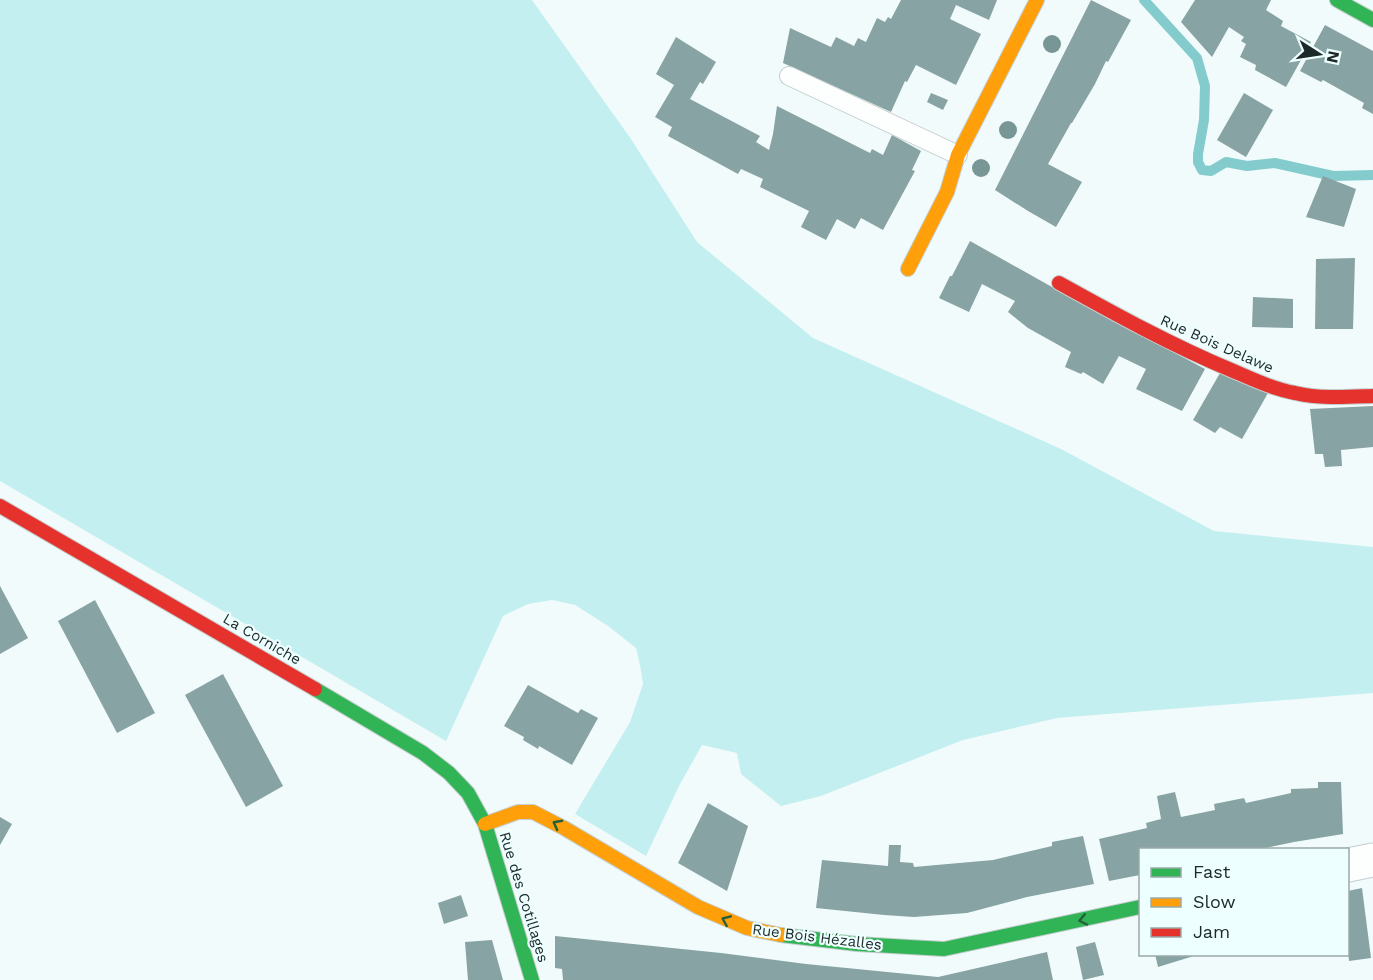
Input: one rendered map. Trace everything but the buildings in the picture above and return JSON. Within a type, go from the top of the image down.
[{"type":"street","points":[[908,269],[947,192],[958,155],[1037,0]]},
{"type":"street","points":[[1337,0],[1373,20]]},
{"type":"street","name":"Rue Bois Delawe","points":[[1059,283],[1211,363],[1277,388],[1325,398],[1373,396]]},
{"type":"street","name":"La Corniche","points":[[0,506],[414,747],[449,773],[468,793],[485,824]]},
{"type":"street","name":"Rue Bois Hézalles","points":[[485,824],[518,812],[533,812],[698,907],[747,928],[776,934],[944,949],[1139,908]]},
{"type":"street","name":"Rue des Cotillages","points":[[485,824],[532,980]]},
{"type":"street","points":[[1349,865],[1373,860]]},
{"type":"lane","points":[[789,76],[958,155]]},
{"type":"shaded area","points":[[0,0],[532,0],[631,139],[697,242],[813,338],[1061,449],[1214,531],[1373,547],[1373,693],[1057,718],[963,740],[821,796],[781,806],[741,774],[737,753],[702,745],[679,786],[646,856],[575,814],[630,722],[643,684],[636,648],[608,626],[575,605],[552,600],[528,604],[503,616],[446,741],[0,481]]},
{"type":"waterway","points":[[1144,0],[1197,58],[1205,86],[1204,120],[1198,154],[1198,162],[1202,170],[1211,171],[1226,162],[1247,166],[1275,163],[1333,176],[1373,175]]},
{"type":"traffic: fast","points":[[1337,0],[1373,20]]},
{"type":"traffic: fast","points":[[315,689],[423,753],[449,773],[468,793],[485,824],[532,980]]},
{"type":"traffic: fast","points":[[781,935],[857,944],[944,949],[1139,907]]},
{"type":"traffic: slow","points":[[908,269],[947,192],[958,155],[1037,0]]},
{"type":"traffic: slow","points":[[485,824],[518,812],[533,812],[698,907],[747,928],[781,935]]},
{"type":"traffic: jam","points":[[1059,283],[1165,340],[1271,386],[1314,396],[1373,396]]},
{"type":"traffic: jam","points":[[0,506],[315,689]]}]
